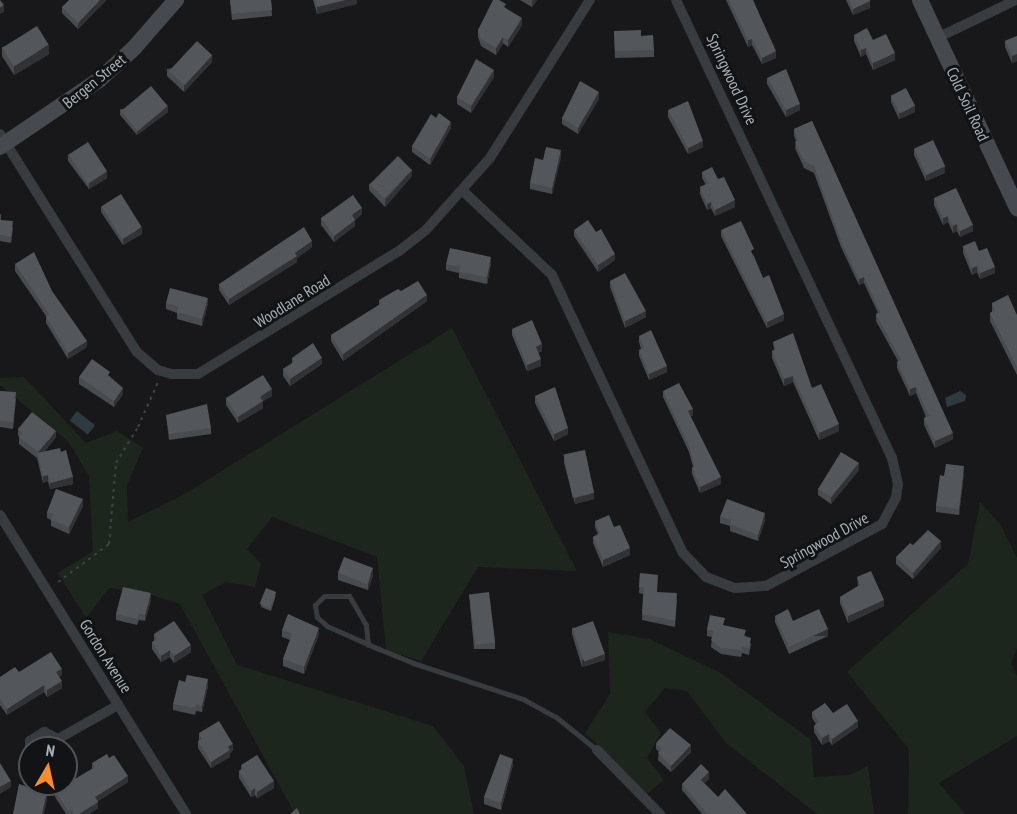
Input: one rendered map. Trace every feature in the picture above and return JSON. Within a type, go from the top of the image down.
[{"type":"street","name":"Bergen Street","points":[[2,141],[99,80],[176,0]]},
{"type":"street","name":"Woodlane Road","points":[[2,141],[137,352],[158,370],[185,376],[212,369],[399,251],[463,191],[516,121],[590,0]]},
{"type":"street","name":"Springwood Drive","points":[[463,191],[552,275],[683,553],[706,577],[735,588],[766,586],[882,525],[896,498],[898,484],[892,458],[676,0]]},
{"type":"street","name":"Cold Soil Road","points":[[920,0],[1017,208]]},
{"type":"street","points":[[938,38],[1017,0]]},
{"type":"street","name":"Gordon Avenue","points":[[0,515],[186,814]]},
{"type":"street","points":[[72,736],[118,705]]},
{"type":"street","points":[[34,736],[52,734],[54,736]]},
{"type":"street","points":[[597,750],[660,814]]},
{"type":"lane","points":[[368,645],[366,625],[349,596],[324,596],[315,605],[317,618],[327,626],[368,645],[523,699],[556,717],[597,750]]},
{"type":"path","points":[[58,582],[109,544],[116,463],[138,427],[158,382]]},
{"type":"shaded area","points":[[452,328],[577,571],[478,567],[421,661],[386,650],[377,557],[272,517],[247,549],[261,564],[255,587],[226,582],[202,595],[237,665],[433,726],[464,766],[474,814],[295,814],[180,604],[142,592],[109,588],[86,618],[58,573],[93,551],[89,476],[68,441],[0,385],[0,378],[24,377],[86,443],[117,431],[143,448],[127,485],[128,522],[183,495]]},
{"type":"shaded area","points":[[960,391],[966,395],[965,401],[947,407],[945,398]]},
{"type":"shaded area","points":[[77,411],[95,425],[88,435],[70,420]]},
{"type":"shaded area","points":[[980,502],[1000,524],[1017,558],[1017,648],[1011,664],[1017,676],[1017,736],[939,783],[965,814],[908,814],[909,749],[847,672],[968,564]]},
{"type":"shaded area","points":[[608,632],[649,639],[719,672],[811,740],[814,777],[850,775],[868,766],[874,814],[817,814],[726,743],[687,691],[665,688],[645,712],[661,733],[647,758],[664,780],[647,794],[585,733],[610,694]]},
{"type":"building","points":[[69,0],[100,0],[78,23],[62,7]]},
{"type":"building","points":[[230,0],[271,0],[272,10],[232,14]]},
{"type":"building","points":[[315,0],[345,0],[317,7]]},
{"type":"building","points":[[493,0],[506,4],[504,7],[522,18],[508,40],[503,37],[496,48],[481,39],[478,30]]},
{"type":"building","points":[[729,0],[753,0],[776,51],[762,58],[752,39],[748,40]]},
{"type":"building","points":[[849,0],[870,0],[870,1],[853,9]]},
{"type":"building","points":[[37,26],[49,45],[14,66],[2,48]]},
{"type":"building","points":[[867,28],[873,40],[886,34],[895,53],[873,63],[866,48],[861,50],[854,35]]},
{"type":"building","points":[[641,30],[641,36],[653,35],[654,50],[615,51],[614,31]]},
{"type":"building","points":[[1017,36],[1017,54],[1012,56],[1005,41]]},
{"type":"building","points":[[197,41],[212,55],[184,85],[169,71]]},
{"type":"building","points":[[476,59],[494,70],[471,106],[457,97]]},
{"type":"building","points":[[786,69],[800,104],[786,110],[767,78]]},
{"type":"building","points":[[580,81],[599,92],[578,128],[562,118]]},
{"type":"building","points":[[151,86],[168,106],[138,131],[121,111]]},
{"type":"building","points":[[906,88],[915,106],[900,114],[891,96]]},
{"type":"building","points":[[688,101],[703,141],[688,148],[668,110]]},
{"type":"building","points":[[439,113],[451,122],[430,159],[412,146],[431,114],[436,118]]},
{"type":"building","points":[[812,121],[953,433],[935,441],[924,418],[929,416],[916,387],[910,389],[897,362],[901,360],[876,314],[880,312],[864,277],[859,279],[841,241],[814,166],[804,161],[795,142],[798,140],[794,129]]},
{"type":"building","points":[[933,140],[945,166],[926,175],[914,149]]},
{"type":"building","points":[[88,142],[107,171],[88,184],[69,155]]},
{"type":"building","points":[[546,147],[561,150],[552,188],[530,183],[535,158],[543,160]]},
{"type":"building","points":[[398,156],[412,170],[384,198],[370,184]]},
{"type":"building","points":[[712,167],[718,179],[724,177],[735,200],[715,210],[711,202],[707,204],[700,187],[708,183],[702,172]]},
{"type":"building","points":[[956,188],[973,225],[960,231],[957,224],[953,226],[948,216],[943,218],[934,198]]},
{"type":"building","points":[[121,194],[142,227],[122,239],[101,206]]},
{"type":"building","points":[[353,195],[362,208],[352,215],[355,220],[334,236],[321,218]]},
{"type":"building","points":[[0,220],[13,221],[11,237],[0,235]]},
{"type":"building","points":[[588,220],[596,232],[601,229],[615,254],[598,265],[574,230]]},
{"type":"building","points":[[741,221],[754,249],[751,251],[763,278],[769,275],[784,314],[767,322],[721,230]]},
{"type":"building","points":[[304,227],[312,241],[295,253],[297,256],[229,299],[219,284]]},
{"type":"building","points":[[975,241],[979,251],[987,248],[995,267],[980,273],[977,266],[972,268],[963,246]]},
{"type":"building","points":[[450,248],[491,257],[487,277],[459,272],[460,267],[446,264]]},
{"type":"building","points":[[34,252],[52,291],[87,341],[68,353],[46,317],[49,314],[15,264]]},
{"type":"building","points":[[625,273],[646,311],[625,321],[610,281]]},
{"type":"building","points":[[418,281],[427,295],[343,354],[331,335],[382,303],[379,300]]},
{"type":"building","points":[[170,288],[208,298],[202,319],[177,312],[179,307],[166,303]]},
{"type":"building","points":[[1008,295],[1017,315],[1017,367],[990,313],[995,310],[992,303]]},
{"type":"building","points":[[532,320],[542,344],[536,347],[541,359],[527,365],[512,329]]},
{"type":"building","points":[[651,330],[667,366],[649,374],[639,350],[644,348],[639,336]]},
{"type":"building","points":[[793,333],[812,388],[821,384],[839,424],[819,433],[793,376],[784,379],[772,351],[776,349],[773,342]]},
{"type":"building","points":[[313,343],[322,358],[290,379],[283,369],[294,362],[292,358]]},
{"type":"building","points":[[92,359],[110,372],[108,375],[123,388],[114,401],[79,377]]},
{"type":"building","points":[[263,375],[272,389],[260,397],[263,401],[238,417],[226,398]]},
{"type":"building","points":[[679,383],[693,409],[688,411],[721,477],[700,487],[692,468],[695,466],[689,446],[663,391]]},
{"type":"building","points":[[555,387],[568,428],[554,434],[535,396]]},
{"type":"building","points":[[0,391],[16,392],[13,422],[0,421]]},
{"type":"building","points":[[207,404],[211,428],[169,434],[166,415]]},
{"type":"building","points":[[32,412],[56,431],[38,452],[19,437],[23,433],[18,429]]},
{"type":"building","points":[[60,448],[61,452],[66,450],[73,477],[50,483],[48,475],[43,476],[37,453]]},
{"type":"building","points":[[585,450],[594,493],[573,498],[563,455]]},
{"type":"building","points":[[841,452],[859,463],[831,497],[818,489]]},
{"type":"building","points":[[946,464],[964,466],[959,509],[936,506],[940,475],[944,476]]},
{"type":"building","points":[[56,489],[83,499],[69,527],[51,520],[53,514],[47,512]]},
{"type":"building","points":[[727,499],[765,513],[758,535],[730,524],[731,520],[720,517]]},
{"type":"building","points":[[609,515],[614,527],[620,525],[630,548],[603,560],[593,537],[600,533],[595,521]]},
{"type":"building","points":[[928,530],[941,541],[913,573],[896,557]]},
{"type":"building","points":[[344,557],[373,568],[367,584],[338,573]]},
{"type":"building","points":[[871,571],[884,600],[848,616],[840,597],[860,585],[857,577]]},
{"type":"building","points":[[640,573],[658,575],[657,592],[677,593],[675,621],[642,614],[644,587],[639,587]]},
{"type":"building","points":[[123,587],[151,593],[145,615],[139,613],[137,619],[116,614]]},
{"type":"building","points":[[266,588],[276,592],[270,608],[260,604]]},
{"type":"building","points":[[489,592],[495,643],[475,645],[469,594]]},
{"type":"building","points":[[788,609],[793,621],[819,609],[828,629],[789,647],[775,616]]},
{"type":"building","points":[[288,614],[319,628],[304,667],[283,659],[292,634],[282,630]]},
{"type":"building","points":[[710,615],[725,618],[723,625],[746,630],[744,636],[751,638],[749,648],[742,647],[741,650],[721,648],[711,640],[714,631],[707,629]]},
{"type":"building","points":[[174,621],[191,645],[174,656],[170,650],[161,656],[152,642],[157,639],[154,634]]},
{"type":"building","points":[[593,621],[605,654],[584,661],[572,629]]},
{"type":"building","points":[[51,652],[62,669],[56,672],[62,681],[47,690],[44,685],[7,709],[0,699],[0,677],[15,667],[19,672]]},
{"type":"building","points":[[187,675],[208,679],[202,706],[196,704],[195,708],[173,704],[179,680],[185,682]]},
{"type":"building","points":[[825,703],[833,713],[847,704],[858,721],[832,739],[829,734],[822,738],[814,726],[819,722],[812,712]]},
{"type":"building","points":[[219,721],[233,744],[228,747],[230,750],[211,762],[198,741],[202,739],[199,733]]},
{"type":"building","points":[[670,728],[691,745],[671,766],[658,753],[662,749],[656,743]]},
{"type":"building","points":[[107,754],[109,758],[114,755],[128,776],[95,797],[98,802],[79,814],[74,814],[71,809],[68,811],[58,796],[78,796],[78,777],[95,767],[92,763]]},
{"type":"building","points":[[500,754],[513,759],[501,803],[484,797]]},
{"type":"building","points":[[257,755],[274,781],[257,792],[255,788],[251,791],[239,771],[243,768],[241,765]]},
{"type":"building","points":[[0,763],[11,781],[0,787]]},
{"type":"building","points":[[701,764],[709,772],[701,780],[718,797],[725,789],[747,814],[707,814],[682,784]]},
{"type":"building","points":[[18,789],[18,796],[46,796],[42,814],[13,814]]},
{"type":"building","points":[[297,808],[300,814],[290,814]]}]
